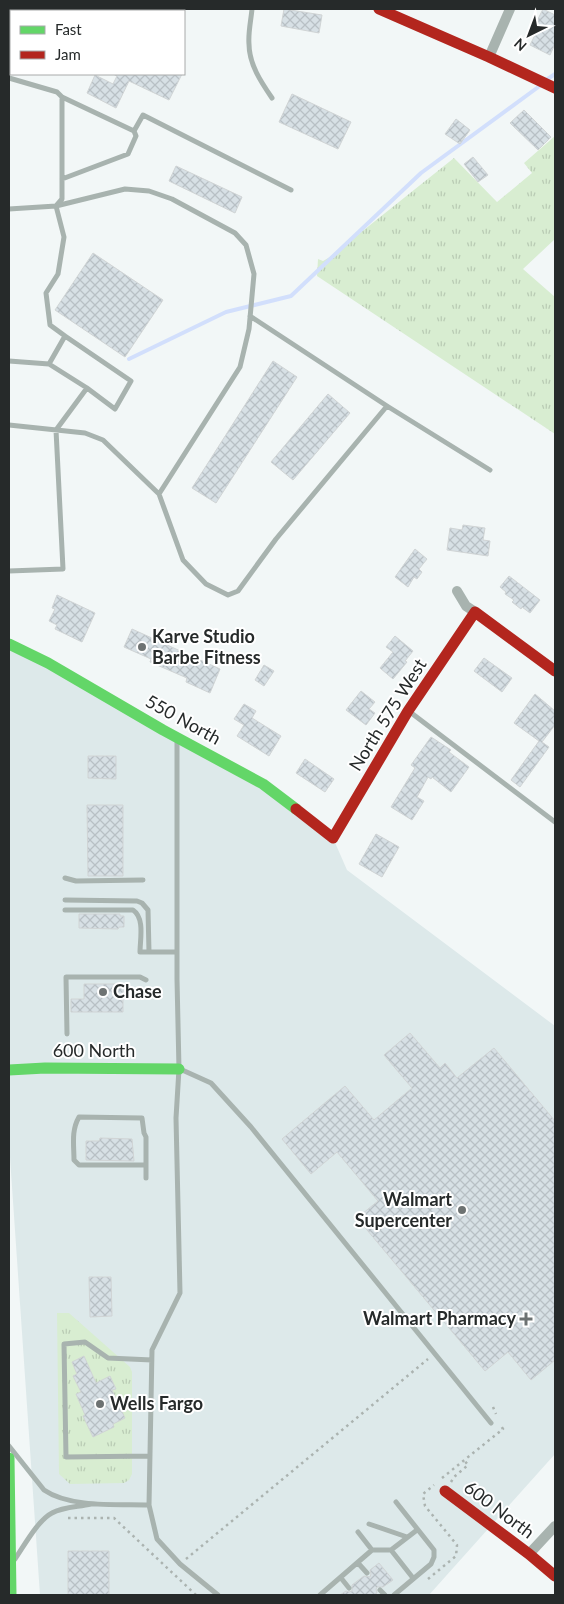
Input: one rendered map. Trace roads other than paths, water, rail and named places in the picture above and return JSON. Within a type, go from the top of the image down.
[{"type":"street","points":[[379,9],[555,88]]},
{"type":"street","points":[[489,57],[510,9]]},
{"type":"street","points":[[457,591],[466,606],[555,671]]},
{"type":"street","name":"North 575 West","points":[[334,838],[408,711],[474,612]]},
{"type":"street","name":"550 North","points":[[9,644],[48,663],[263,784],[334,838]]},
{"type":"street","name":"600 North","points":[[9,1070],[45,1068],[179,1068]]},
{"type":"street","points":[[9,1458],[11,1595]]},
{"type":"street","name":"600 North","points":[[445,1491],[529,1554],[555,1576]]},
{"type":"street","points":[[529,1554],[555,1526]]},
{"type":"lane","points":[[252,9],[248,45],[260,82],[272,98]]},
{"type":"lane","points":[[9,78],[57,92],[62,97],[134,131],[136,136],[128,154],[62,179]]},
{"type":"lane","points":[[56,206],[62,199],[62,97]]},
{"type":"lane","points":[[134,131],[143,116],[292,190]]},
{"type":"lane","points":[[9,209],[56,206],[125,189],[150,191],[172,199],[235,233],[246,245],[254,274],[249,329],[240,367],[159,494]]},
{"type":"lane","points":[[9,361],[49,364],[87,388],[115,409],[131,381],[50,325],[46,293],[58,274],[64,237],[56,206]]},
{"type":"lane","points":[[250,316],[387,406],[490,470]]},
{"type":"lane","points":[[49,364],[65,336]]},
{"type":"lane","points":[[9,571],[63,569],[56,430],[87,388]]},
{"type":"lane","points":[[9,424],[85,433],[103,440],[159,494],[183,560],[206,584],[228,595],[238,591],[276,539],[387,406]]},
{"type":"lane","points":[[408,711],[555,822]]},
{"type":"lane","points":[[177,737],[179,1068],[176,1118],[180,1293],[152,1350],[149,1505],[157,1539],[180,1564],[218,1595]]},
{"type":"lane","points":[[65,878],[76,881],[143,880]]},
{"type":"lane","points":[[65,900],[136,901],[142,903],[148,910],[149,952]]},
{"type":"lane","points":[[65,910],[133,910],[140,919],[140,952],[177,952]]},
{"type":"lane","points":[[68,1034],[66,977],[140,977],[146,980]]},
{"type":"lane","points":[[179,1068],[211,1083],[251,1127],[491,1423]]},
{"type":"lane","points":[[146,1165],[79,1165],[74,1160],[73,1133],[79,1117],[142,1118],[146,1137],[146,1165],[146,1178]]},
{"type":"lane","points":[[150,1456],[66,1457],[64,1344],[85,1342],[108,1358],[152,1360]]},
{"type":"lane","points":[[9,1446],[44,1490],[51,1494],[61,1498],[96,1504],[149,1505]]},
{"type":"lane","points":[[394,1595],[431,1564],[434,1557],[434,1550],[396,1502]]},
{"type":"lane","points":[[10,1571],[42,1520],[51,1513],[62,1509],[96,1504]]},
{"type":"lane","points":[[369,1524],[407,1537]]},
{"type":"lane","points":[[322,1595],[372,1550],[391,1550],[417,1530]]},
{"type":"lane","points":[[358,1532],[372,1550]]},
{"type":"lane","points":[[391,1550],[413,1578]]},
{"type":"lane","points":[[358,1563],[367,1573]]},
{"type":"lane","points":[[341,1578],[349,1588]]},
{"type":"lane","points":[[380,1590],[385,1595]]},
{"type":"waterway","points":[[546,80],[555,74]]},
{"type":"waterway","points":[[129,359],[226,312],[291,296],[421,173],[541,85]]},
{"type":"place","name":"Karve Studio Barbe Fitness","points":[[142,647]]},
{"type":"place","name":"Chase","points":[[103,992]]},
{"type":"place","name":"Walmart Supercenter","points":[[462,1210]]},
{"type":"place","name":"Walmart Pharmacy","points":[[526,1319]]},
{"type":"place","name":"Wells Fargo","points":[[100,1404]]}]
